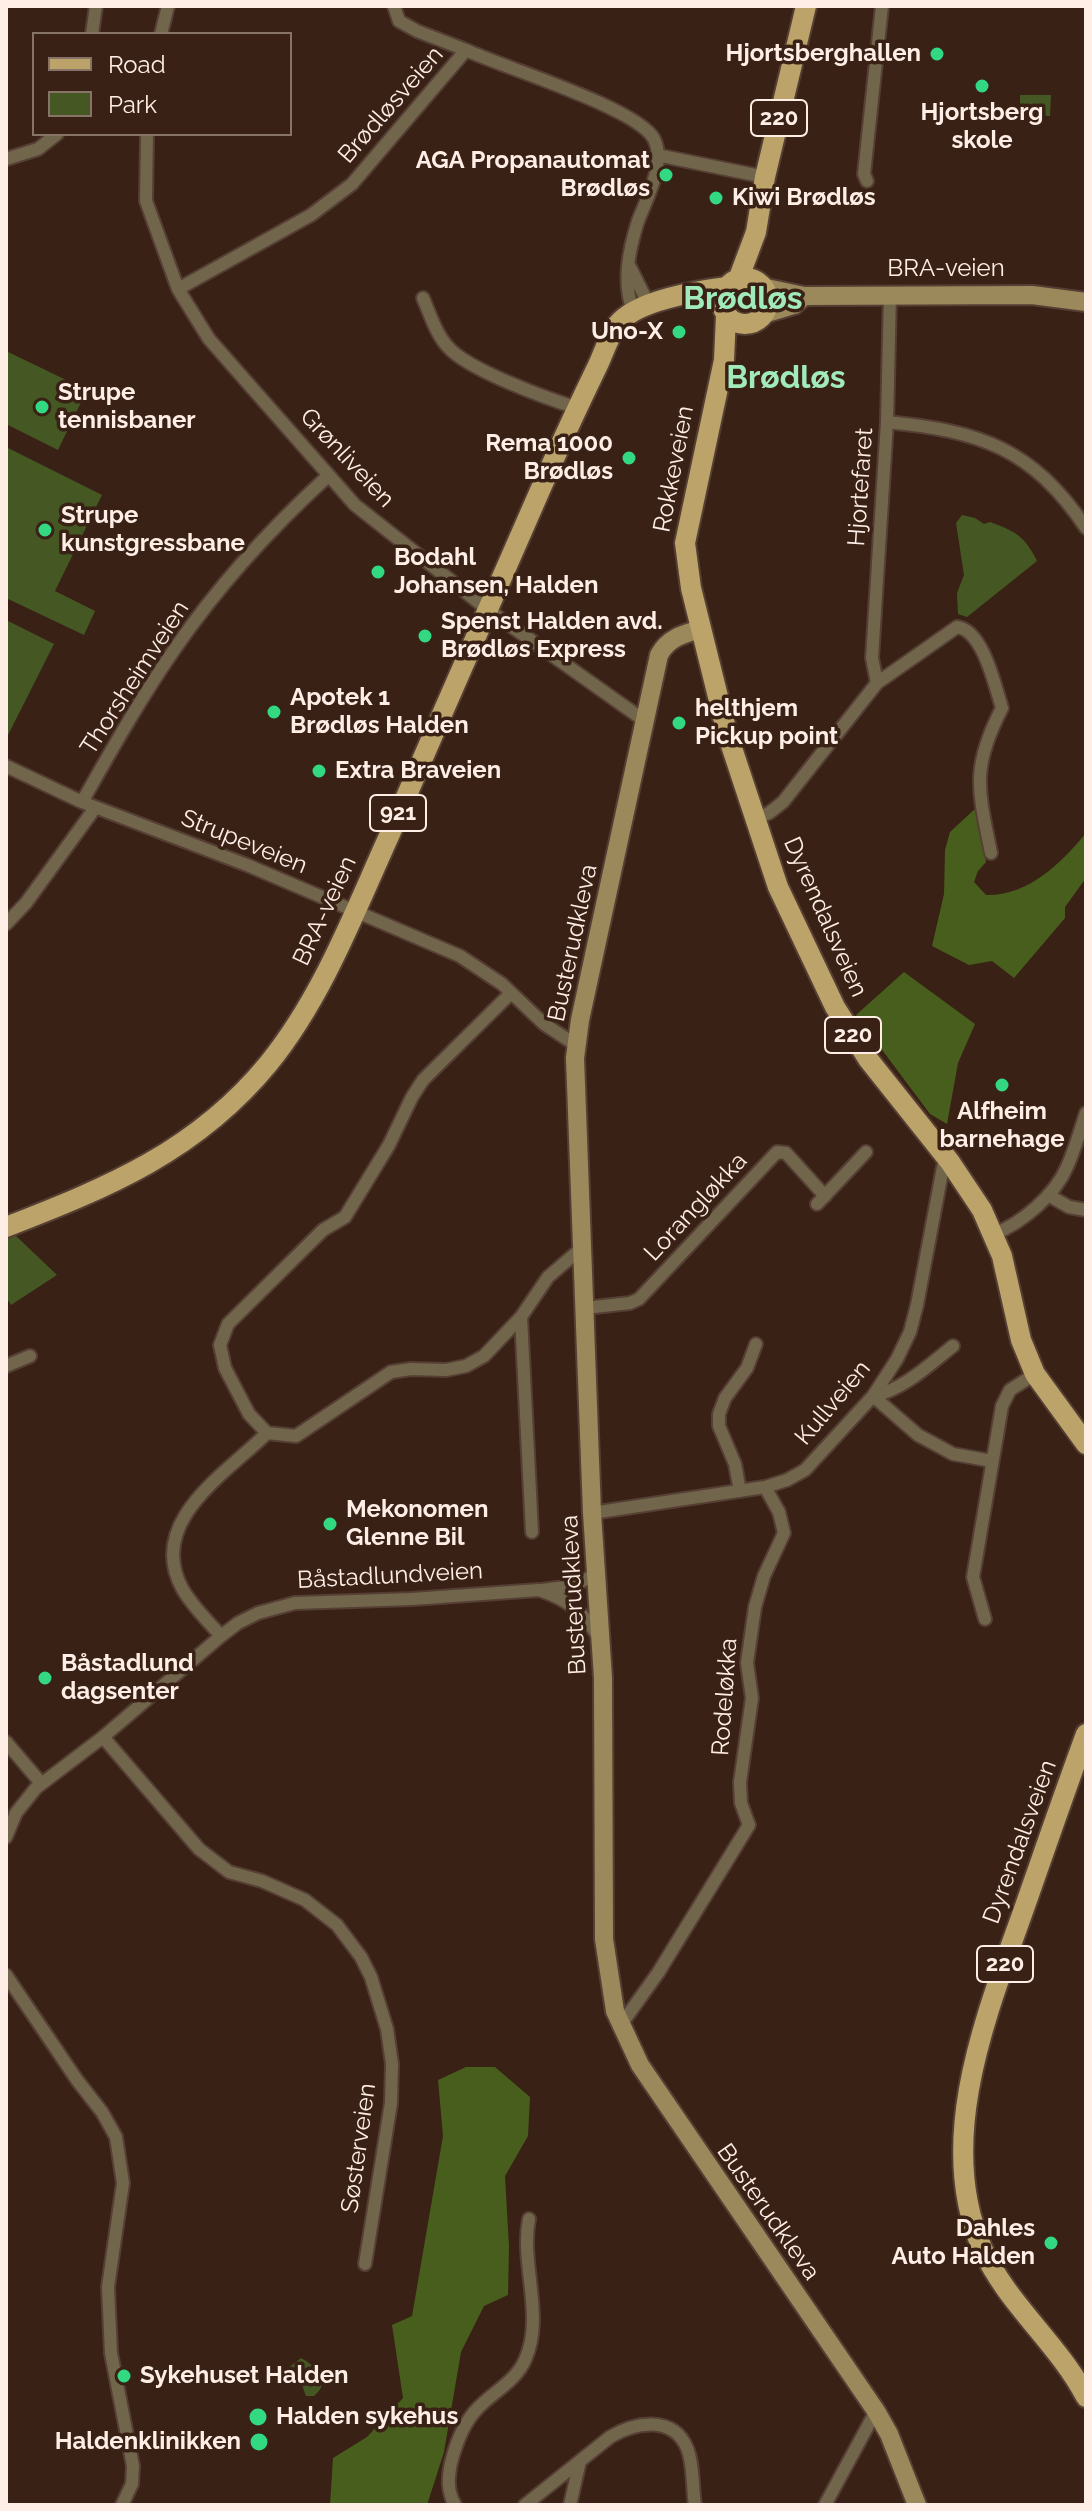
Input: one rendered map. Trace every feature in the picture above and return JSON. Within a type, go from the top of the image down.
[{"type":"main road","name":"220","points":[[725,312],[723,294],[746,284],[760,256],[756,232],[765,177],[806,6]]},
{"type":"main road","name":"220","points":[[746,284],[767,295],[767,305],[758,319]]},
{"type":"main road","name":"BRA-veien","points":[[6,1227],[84,1197],[167,1154],[223,1110],[283,1045],[313,1000],[355,911],[487,609],[617,325],[640,307],[746,284]]},
{"type":"main road","name":"BRA-veien","points":[[671,299],[725,312]]},
{"type":"main road","points":[[725,312],[742,324],[758,319]]},
{"type":"main road","name":"Rokkeveien","points":[[691,588],[685,554],[687,525],[724,360],[725,312]]},
{"type":"main road","name":"Rokkeveien","points":[[724,360],[758,319]]},
{"type":"main road","name":"Dyrendalsveien","points":[[691,588],[723,719],[778,887],[835,1007],[883,1080],[950,1162],[982,1210],[994,1234],[1009,1280],[1021,1340],[1035,1374],[1086,1444]]},
{"type":"main road","name":"Dyrendalsveien","points":[[1085,1739],[990,2004],[975,2062],[963,2167],[974,2227],[993,2270],[1060,2357],[1086,2397]]},
{"type":"street","points":[[92,32],[96,6]]},
{"type":"street","points":[[162,32],[168,6]]},
{"type":"street","points":[[394,6],[399,21],[466,50]]},
{"type":"street","points":[[867,181],[864,174],[882,6]]},
{"type":"street","name":"Brødløsveien","points":[[178,289],[311,215],[352,184],[466,50],[565,89],[642,125],[654,139],[657,155]]},
{"type":"street","points":[[6,159],[38,149],[54,136]]},
{"type":"street","name":"Grønliveien","points":[[147,136],[146,201],[178,289],[209,339],[364,513],[487,609],[645,721]]},
{"type":"street","points":[[640,307],[628,297],[629,249],[658,165],[657,155],[765,177]]},
{"type":"street","name":"BRA-veien","points":[[746,284],[804,296],[1032,295],[1086,302]]},
{"type":"street","name":"Hjortefaret","points":[[877,683],[872,658],[887,422],[890,294]]},
{"type":"street","name":"BRA-veien","points":[[758,319],[794,305],[804,296]]},
{"type":"street","points":[[423,298],[438,332],[455,355],[489,373],[577,408]]},
{"type":"street","points":[[887,422],[963,432],[999,446],[1032,465],[1046,478],[1086,528]]},
{"type":"street","name":"Thorsheimveien","points":[[82,802],[126,724],[174,649],[256,547],[328,476]]},
{"type":"street","points":[[755,819],[783,802],[877,683],[957,627],[967,630],[980,645],[1002,708],[989,733],[979,768],[980,798],[991,853]]},
{"type":"street","name":"Busterudkleva","points":[[701,629],[683,634],[664,645],[659,655],[576,1045],[592,1513],[604,1710],[604,1928],[610,1985],[620,2026],[640,2065],[876,2411],[889,2434],[917,2505]]},
{"type":"street","name":"Strupeveien","points":[[6,766],[95,808],[247,865],[460,956],[511,993],[544,1024],[576,1045]]},
{"type":"street","points":[[6,924],[26,903],[95,808]]},
{"type":"street","points":[[511,993],[423,1080],[389,1145],[345,1217],[323,1230],[228,1324],[220,1345],[225,1368],[249,1414],[267,1433],[296,1436],[391,1372],[446,1370],[466,1366],[484,1356],[521,1317],[548,1277],[583,1247]]},
{"type":"street","points":[[994,1234],[1016,1222],[1048,1195],[1066,1170],[1086,1113]]},
{"type":"street","name":"Lorangløkka","points":[[585,1308],[630,1303],[647,1292],[777,1152],[786,1153],[821,1200],[866,1152]]},
{"type":"street","name":"Kullveien","points":[[592,1513],[765,1487],[805,1470],[873,1396],[910,1332],[943,1167],[950,1162]]},
{"type":"street","points":[[1048,1195],[1069,1207],[1086,1210]]},
{"type":"street","points":[[521,1317],[532,1532]]},
{"type":"street","points":[[740,1491],[735,1464],[719,1426],[719,1414],[725,1398],[747,1368],[756,1344]]},
{"type":"street","points":[[873,1396],[887,1393],[953,1346]]},
{"type":"street","points":[[6,1366],[30,1356]]},
{"type":"street","points":[[985,1619],[973,1577],[1002,1406],[1010,1390],[1035,1374]]},
{"type":"street","points":[[873,1396],[918,1435],[953,1454],[992,1461]]},
{"type":"street","points":[[221,1636],[182,1590],[175,1571],[173,1548],[186,1511],[267,1433]]},
{"type":"street","name":"Rodeløkka","points":[[620,2026],[658,1973],[749,1825],[741,1803],[740,1782],[752,1698],[747,1663],[755,1607],[764,1576],[784,1533],[779,1512],[765,1487]]},
{"type":"street","name":"Båstadlundveien","points":[[7,1830],[23,1803],[41,1783],[103,1737],[221,1636],[258,1613],[295,1603],[539,1590],[573,1586],[596,1574]]},
{"type":"street","points":[[539,1590],[557,1596],[577,1609],[588,1620],[600,1641]]},
{"type":"street","name":"Søsterveien","points":[[103,1737],[199,1849],[229,1872],[262,1881],[305,1900],[337,1925],[361,1957],[371,1977],[387,2029],[392,2064],[391,2103],[365,2264]]},
{"type":"street","points":[[6,1742],[41,1783]]},
{"type":"street","points":[[6,1975],[18,1997],[102,2112],[116,2137],[123,2183],[108,2287],[111,2353],[133,2466],[132,2484],[122,2505]]},
{"type":"street","points":[[455,2505],[449,2481],[460,2434],[478,2407],[519,2372],[530,2348],[532,2313],[526,2248],[529,2219]]},
{"type":"street","points":[[825,2505],[876,2411]]},
{"type":"street","points":[[525,2505],[626,2427],[641,2424],[660,2425],[678,2435],[687,2446],[695,2505]]},
{"type":"street","points":[[570,2505],[580,2461]]},
{"type":"green space","points":[[1020,95],[1051,95],[1050,116],[1020,115]]},
{"type":"green space","name":"Strupe tennisbaner","points":[[6,351],[87,390],[58,450],[6,424]]},
{"type":"green space","name":"Strupe kunstgressbane","points":[[6,447],[102,495],[55,591],[95,611],[84,635],[6,598]]},
{"type":"green space","points":[[962,515],[1013,532],[1028,546],[1037,561],[967,617],[958,614],[957,593],[964,575],[956,523]]},
{"type":"green space","points":[[6,620],[54,644],[6,739]]},
{"type":"green space","points":[[977,807],[986,862],[974,882],[986,895],[1016,890],[1043,876],[1086,833],[1086,878],[1065,907],[1065,918],[1014,978],[992,961],[969,965],[932,946],[944,894],[945,850],[950,832]]},
{"type":"green space","points":[[904,972],[975,1024],[958,1063],[947,1124],[930,1114],[856,1015]]},
{"type":"green space","points":[[15,1235],[57,1275],[11,1305],[6,1297],[6,1239]]},
{"type":"green space","points":[[466,2067],[495,2067],[530,2097],[528,2136],[505,2176],[508,2295],[484,2306],[461,2352],[444,2452],[427,2505],[330,2505],[333,2458],[367,2437],[403,2398],[392,2325],[412,2316],[443,2136],[438,2080]]},
{"type":"green space","points":[[301,2358],[321,2374],[322,2385],[314,2396],[306,2396],[302,2385],[290,2381],[288,2368]]},
{"type":"place","name":"Hjortsberghallen","points":[[937,54]]},
{"type":"place","name":"Hjortsberg skole","points":[[982,86]]},
{"type":"place","name":"AGA Propanautomat Brødløs","points":[[666,175]]},
{"type":"place","name":"Kiwi Brødløs","points":[[716,198]]},
{"type":"place","name":"Uno-X","points":[[679,332]]},
{"type":"place","name":"Strupe tennisbaner","points":[[42,407]]},
{"type":"place","name":"Rema 1000 Brødløs","points":[[629,458]]},
{"type":"place","name":"Strupe kunstgressbane","points":[[45,530]]},
{"type":"place","name":"Bodahl Johansen, Halden","points":[[378,572]]},
{"type":"place","name":"Spenst Halden avd. Brødløs Express","points":[[425,636]]},
{"type":"place","name":"Apotek 1 Brødløs Halden","points":[[274,712]]},
{"type":"place","name":"helthjem Pickup point","points":[[679,723]]},
{"type":"place","name":"Extra Braveien","points":[[319,771]]},
{"type":"place","name":"Alfheim barnehage","points":[[1002,1085]]},
{"type":"place","name":"Mekonomen Glenne Bil","points":[[330,1524]]},
{"type":"place","name":"Båstadlund dagsenter","points":[[45,1678]]},
{"type":"place","name":"Dahles Auto Halden","points":[[1051,2243]]},
{"type":"place","name":"Sykehuset Halden","points":[[124,2376]]},
{"type":"place","name":"Halden sykehus","points":[[258,2417]]},
{"type":"place","name":"Haldenklinikken","points":[[259,2442]]},
{"type":"district","name":"Brødløs","points":[[743,299]]},
{"type":"district","name":"Brødløs","points":[[786,378]]}]
